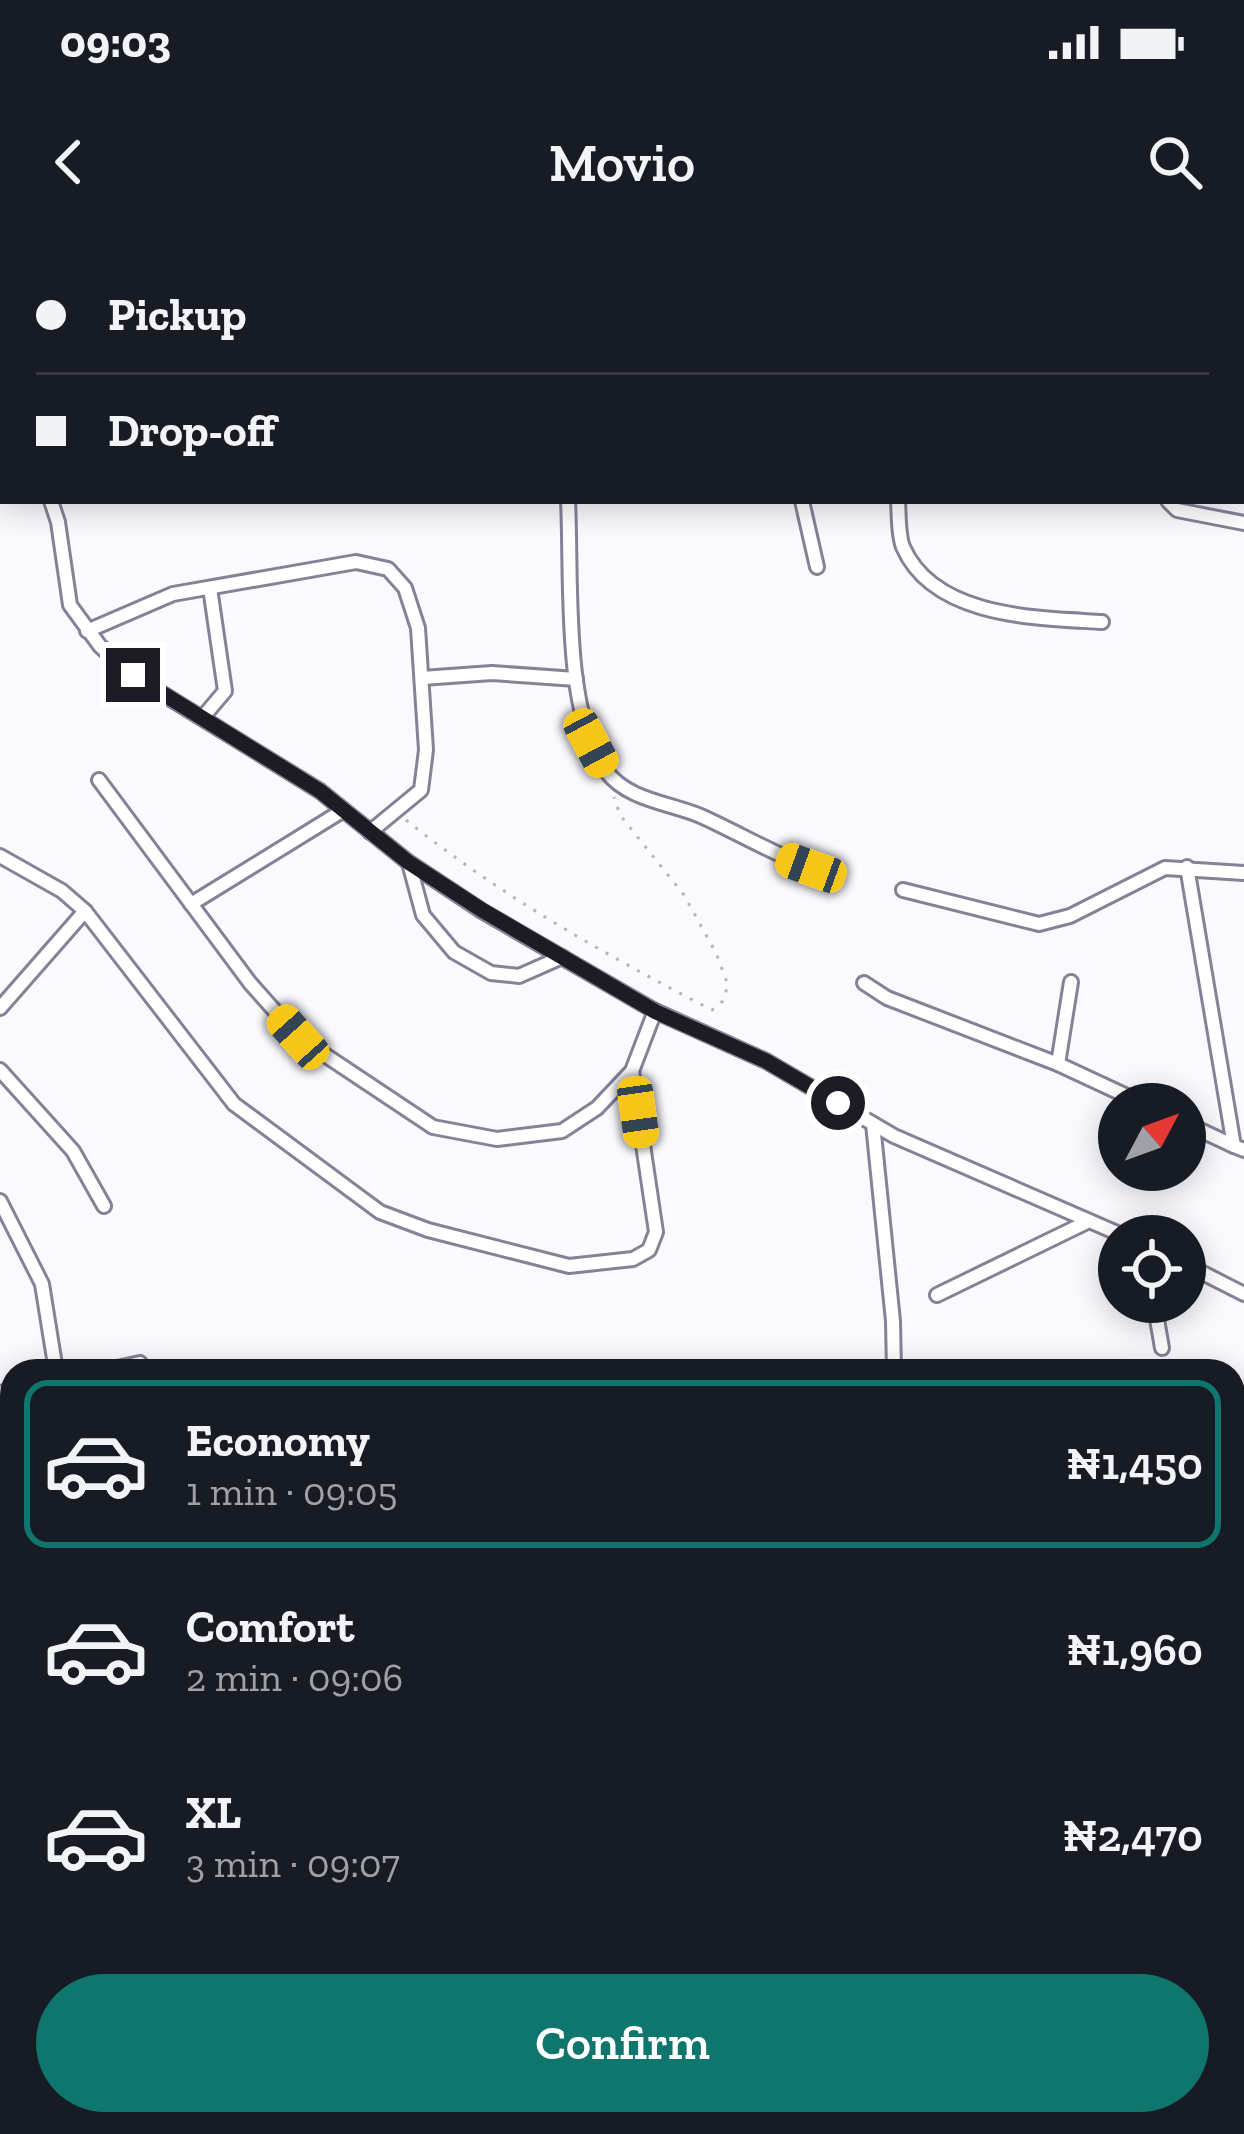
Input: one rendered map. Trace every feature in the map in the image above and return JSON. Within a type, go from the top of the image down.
[{"type":"street","points":[[52,504],[70,605],[87,631],[133,675],[320,791],[408,862],[656,1012],[766,1061],[874,1124],[1098,1225]]},
{"type":"street","points":[[568,504],[576,680],[591,743],[607,772],[644,798],[679,807],[811,868]]},
{"type":"street","points":[[803,504],[817,567]]},
{"type":"street","points":[[898,504],[901,543],[919,573],[958,598],[1024,617],[1102,622]]},
{"type":"street","points":[[1171,504],[1177,510],[1244,524]]},
{"type":"street","points":[[87,631],[173,594],[356,562],[388,568],[406,587],[418,628],[426,750],[421,790],[370,832]]},
{"type":"street","points":[[203,717],[226,691],[210,588]]},
{"type":"street","points":[[422,677],[492,673],[576,680]]},
{"type":"street","points":[[99,780],[250,983],[298,1037],[433,1127],[497,1139],[562,1131],[596,1108],[632,1071],[656,1012]]},
{"type":"street","points":[[191,904],[342,811]]},
{"type":"street","points":[[0,856],[45,880],[86,911],[234,1104],[380,1212],[428,1230],[569,1266],[633,1258],[649,1250],[656,1232],[632,1071]]},
{"type":"street","points":[[408,862],[423,915],[454,952],[491,973],[519,976],[562,957]]},
{"type":"street","points":[[1187,867],[1239,1148]]},
{"type":"street","points":[[903,890],[1039,924],[1070,916],[1150,872],[1187,867],[1244,873]]},
{"type":"street","points":[[0,1009],[86,911]]},
{"type":"street","points":[[1058,1064],[1071,982]]},
{"type":"street","points":[[864,983],[887,998],[1099,1083]]},
{"type":"street","points":[[0,1070],[73,1151],[104,1206]]},
{"type":"street","points":[[874,1124],[894,1359]]},
{"type":"street","points":[[1206,1133],[1239,1148]]},
{"type":"street","points":[[0,1201],[42,1284],[54,1359]]},
{"type":"street","points":[[937,1295],[1089,1221]]},
{"type":"street","points":[[1206,1275],[1244,1294]]},
{"type":"street","points":[[1158,1323],[1162,1348]]},
{"type":"path","points":[[396,813],[471,872],[588,946],[712,1010],[723,1001],[728,985],[716,953],[684,895],[620,815],[607,772]]},
{"type":"route","points":[[133,675],[320,791],[408,862],[482,910],[656,1012],[766,1061],[838,1103]]}]
